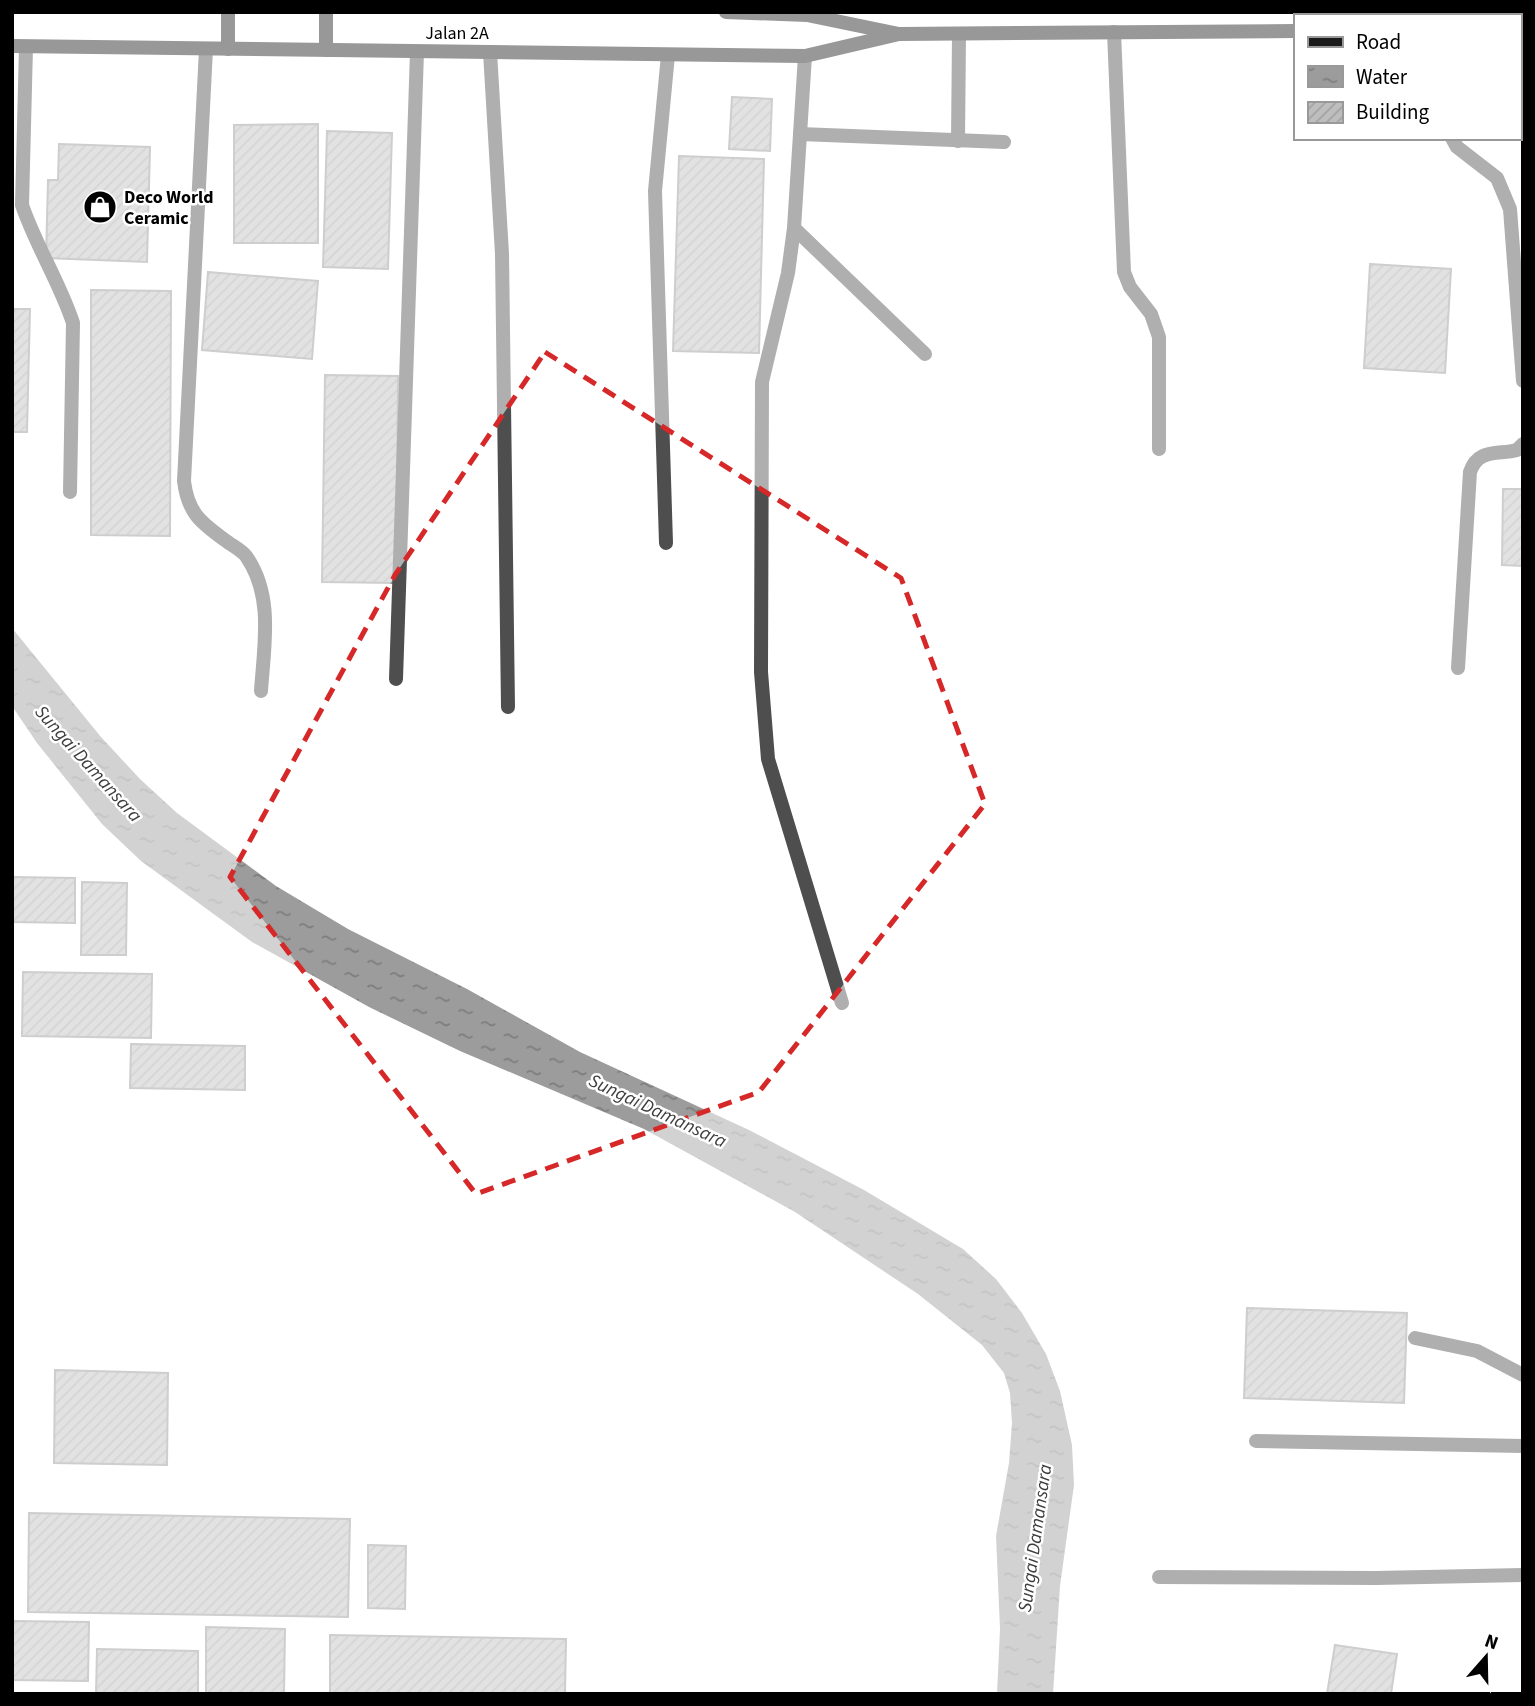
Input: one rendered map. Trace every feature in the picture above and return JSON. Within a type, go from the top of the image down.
[{"type":"street","points":[[228,12],[229,49]]},
{"type":"street","points":[[326,12],[326,50]]},
{"type":"street","points":[[726,12],[807,15],[899,34],[1294,31]]},
{"type":"street","name":"Jalan 2A","points":[[19,46],[805,56],[899,34]]},
{"type":"lane","points":[[1114,32],[1124,272],[1130,287],[1151,314],[1159,337],[1159,449]]},
{"type":"lane","points":[[958,141],[959,34]]},
{"type":"lane","points":[[19,46],[22,205],[74,323],[70,492]]},
{"type":"lane","points":[[206,49],[184,481],[186,500],[194,514],[244,554],[260,581],[266,609],[261,691]]},
{"type":"lane","points":[[396,679],[417,52]]},
{"type":"lane","points":[[490,52],[502,254],[509,707]]},
{"type":"lane","points":[[666,543],[654,191],[668,55]]},
{"type":"lane","points":[[805,56],[794,228],[788,273],[762,382],[761,672],[768,759],[842,1003]]},
{"type":"lane","points":[[800,134],[1004,142]]},
{"type":"lane","points":[[1453,140],[1457,147],[1497,178],[1510,209],[1523,381]]},
{"type":"lane","points":[[794,228],[925,354]]},
{"type":"lane","points":[[1458,668],[1473,462],[1481,455],[1517,450],[1523,444]]},
{"type":"lane","points":[[1415,1338],[1477,1351],[1523,1375]]},
{"type":"lane","points":[[1256,1441],[1523,1446]]},
{"type":"lane","points":[[1159,1577],[1376,1578],[1523,1575]]},
{"type":"highlighted area","points":[[545,352],[901,578],[985,804],[759,1092],[476,1194],[230,877],[395,575]]},
{"type":"water","name":"Sungai Damansara","points":[[12,628],[101,737],[140,779],[177,813],[276,886],[348,929],[467,989],[580,1052],[749,1130],[864,1190],[963,1249],[996,1279],[1022,1313],[1046,1354],[1060,1391],[1072,1445],[1074,1485],[1060,1586],[1053,1694],[997,1694],[1000,1629],[996,1536],[1009,1463],[1012,1423],[1010,1393],[1004,1373],[982,1345],[918,1294],[795,1212],[644,1129],[460,1051],[369,1007],[252,942],[141,861],[102,824],[37,743],[12,706]]},
{"type":"building","points":[[732,97],[772,99],[770,151],[729,149]]},
{"type":"building","points":[[318,124],[318,243],[234,243],[234,125]]},
{"type":"building","points":[[327,131],[392,133],[388,269],[323,267]]},
{"type":"building","points":[[59,144],[150,147],[147,262],[46,258],[48,180],[58,180]]},
{"type":"building","points":[[679,156],[764,159],[759,353],[673,351]]},
{"type":"building","points":[[1370,264],[1451,269],[1445,373],[1364,368]]},
{"type":"building","points":[[208,272],[318,281],[312,359],[202,350]]},
{"type":"building","points":[[91,290],[171,291],[170,536],[91,535]]},
{"type":"building","points":[[12,309],[30,309],[27,432],[12,432]]},
{"type":"building","points":[[325,375],[398,376],[396,583],[322,582]]},
{"type":"building","points":[[1503,489],[1523,489],[1523,566],[1502,565]]},
{"type":"building","points":[[12,877],[75,878],[75,923],[12,922]]},
{"type":"building","points":[[82,882],[127,883],[126,955],[81,955]]},
{"type":"building","points":[[23,972],[152,974],[151,1038],[22,1036]]},
{"type":"building","points":[[131,1044],[245,1046],[245,1090],[130,1088]]},
{"type":"building","points":[[1247,1308],[1407,1313],[1404,1403],[1244,1398]]},
{"type":"building","points":[[55,1370],[168,1373],[167,1465],[54,1463]]},
{"type":"building","points":[[29,1513],[350,1519],[348,1617],[28,1612]]},
{"type":"building","points":[[368,1545],[406,1546],[405,1609],[368,1608]]},
{"type":"building","points":[[12,1621],[89,1622],[88,1681],[12,1680]]},
{"type":"building","points":[[206,1627],[285,1629],[284,1694],[206,1694]]},
{"type":"building","points":[[330,1635],[566,1639],[565,1694],[330,1694]]},
{"type":"building","points":[[1335,1645],[1397,1654],[1391,1694],[1327,1694]]},
{"type":"building","points":[[97,1649],[198,1651],[198,1694],[96,1694]]},
{"type":"place","name":"Deco World Ceramic","points":[[100,207]]}]
